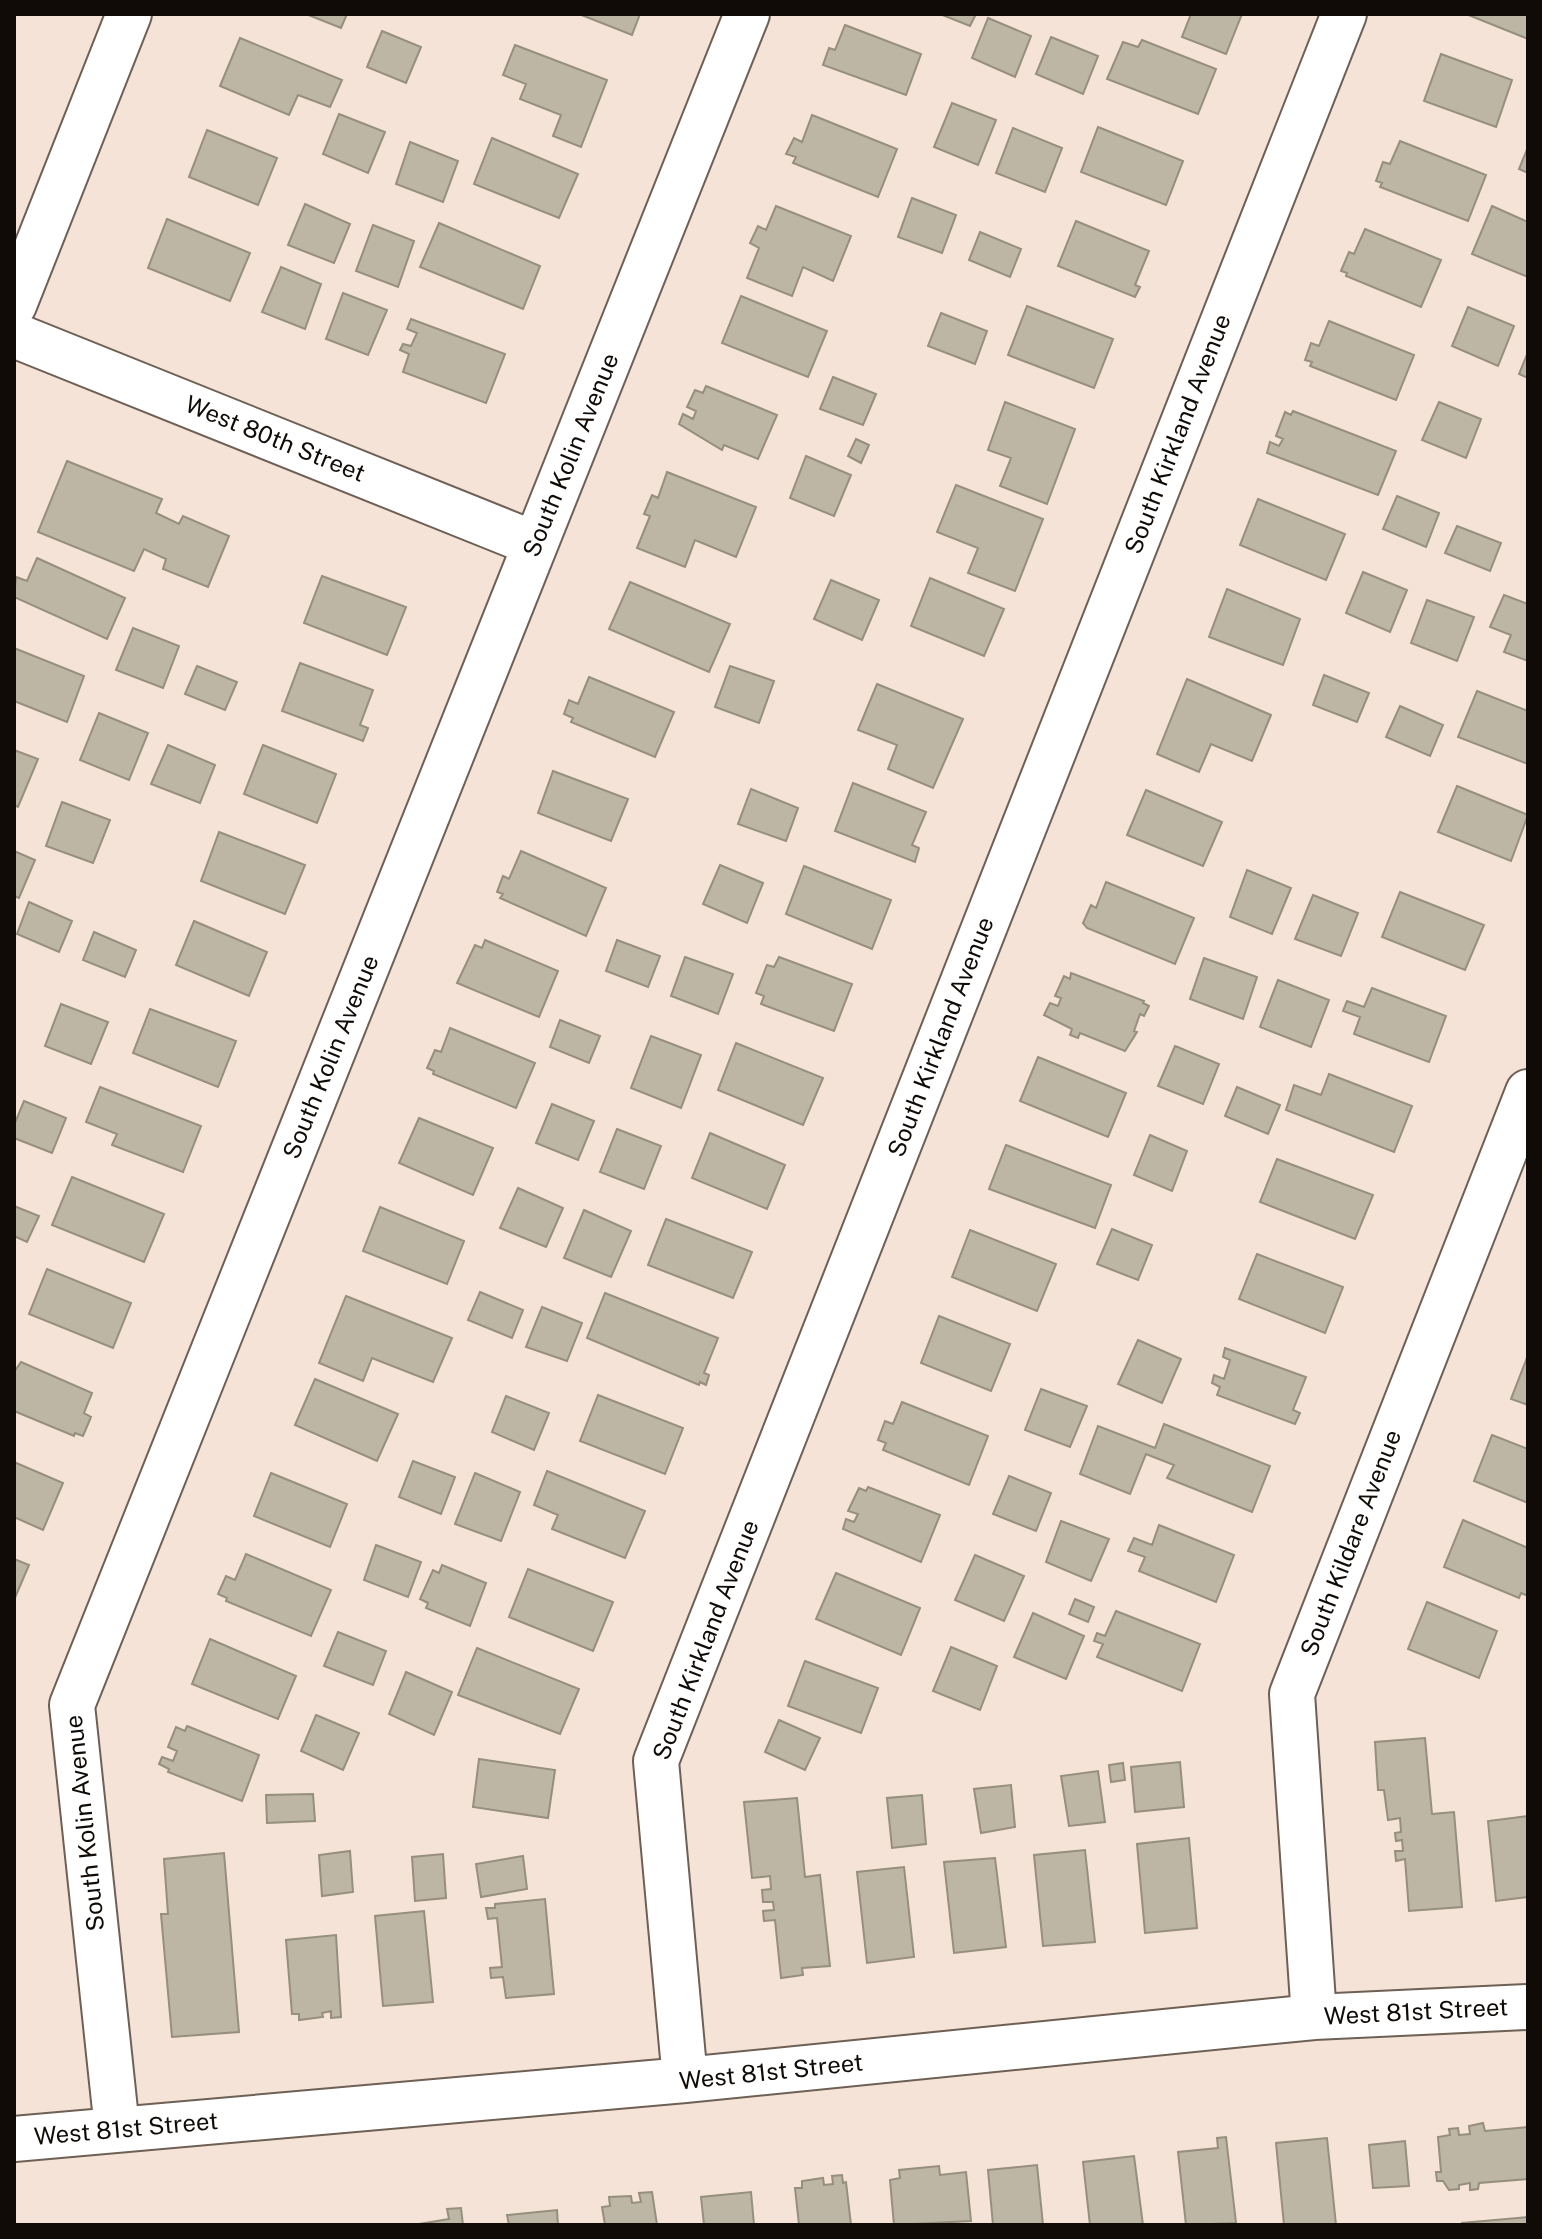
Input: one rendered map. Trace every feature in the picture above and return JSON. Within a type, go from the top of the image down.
[{"type":"street","points":[[14,305],[129,14]]},
{"type":"street","name":"South Kolin Avenue","points":[[117,2129],[72,1705],[747,14]]},
{"type":"street","name":"South Kirkland Avenue","points":[[685,2080],[656,1761],[1344,14]]},
{"type":"street","name":"West 80th Street","points":[[14,335],[535,544]]},
{"type":"street","name":"South Kildare Avenue","points":[[1314,2017],[1292,1694],[1528,1092]]},
{"type":"street","name":"West 81st Street","points":[[14,2139],[685,2080],[1314,2017],[1528,2007]]},
{"type":"building","points":[[306,14],[347,14],[341,28]]},
{"type":"building","points":[[579,14],[640,14],[632,35]]},
{"type":"building","points":[[940,14],[976,14],[970,26]]},
{"type":"building","points":[[1191,14],[1242,14],[1226,54],[1182,37]]},
{"type":"building","points":[[1466,14],[1528,14],[1528,39]]},
{"type":"building","points":[[988,18],[1031,36],[1015,77],[972,58]]},
{"type":"building","points":[[845,25],[921,54],[906,95],[823,65],[829,48],[835,50]]},
{"type":"building","points":[[382,31],[421,47],[406,83],[367,67]]},
{"type":"building","points":[[1051,37],[1098,56],[1083,94],[1036,74]]},
{"type":"building","points":[[240,38],[342,80],[330,107],[298,95],[289,115],[220,86]]},
{"type":"building","points":[[1142,40],[1216,69],[1198,114],[1107,79],[1123,42],[1138,47]]},
{"type":"building","points":[[515,45],[607,80],[581,147],[553,136],[561,115],[520,99],[526,84],[503,75]]},
{"type":"building","points":[[1441,54],[1512,80],[1496,127],[1424,101]]},
{"type":"building","points":[[952,103],[996,120],[978,165],[934,147]]},
{"type":"building","points":[[339,114],[385,132],[368,173],[323,154]]},
{"type":"building","points":[[812,115],[897,149],[878,197],[793,163],[796,157],[786,154],[794,138],[802,142]]},
{"type":"building","points":[[1098,127],[1183,161],[1166,205],[1081,172]]},
{"type":"building","points":[[1013,128],[1062,148],[1045,192],[996,173]]},
{"type":"building","points":[[207,130],[277,158],[258,205],[189,177]]},
{"type":"building","points":[[492,138],[578,174],[559,218],[474,184]]},
{"type":"building","points":[[1400,141],[1486,175],[1468,221],[1380,187],[1382,183],[1376,181],[1383,162],[1390,164]]},
{"type":"building","points":[[410,142],[458,161],[443,202],[396,184]]},
{"type":"building","points":[[1528,147],[1528,173],[1519,169]]},
{"type":"building","points":[[912,198],[956,215],[942,253],[898,237]]},
{"type":"building","points":[[305,204],[350,224],[334,263],[288,245]]},
{"type":"building","points":[[776,206],[851,236],[833,281],[803,267],[792,296],[747,278],[759,248],[750,243],[758,226],[766,230]]},
{"type":"building","points":[[1492,206],[1528,222],[1528,277],[1472,254]]},
{"type":"building","points":[[167,219],[250,253],[230,301],[148,268]]},
{"type":"building","points":[[1076,221],[1149,251],[1135,285],[1140,287],[1135,297],[1058,266]]},
{"type":"building","points":[[439,223],[540,266],[523,309],[420,267]]},
{"type":"building","points":[[373,225],[414,241],[398,287],[356,271]]},
{"type":"building","points":[[1365,229],[1441,260],[1421,307],[1346,276],[1347,273],[1341,271],[1349,252],[1354,254]]},
{"type":"building","points":[[980,232],[1021,249],[1010,277],[969,260]]},
{"type":"building","points":[[281,267],[321,284],[305,329],[262,312]]},
{"type":"building","points":[[343,293],[387,310],[368,355],[326,339]]},
{"type":"building","points":[[741,296],[827,331],[808,377],[722,343]]},
{"type":"building","points":[[1027,306],[1113,339],[1094,388],[1008,355]]},
{"type":"building","points":[[1468,307],[1514,326],[1498,366],[1452,346]]},
{"type":"building","points":[[941,313],[987,331],[975,364],[928,346]]},
{"type":"building","points":[[411,319],[505,354],[486,403],[403,372],[409,354],[400,350],[403,344],[411,346],[417,333],[407,329]]},
{"type":"building","points":[[1329,321],[1414,355],[1396,400],[1310,366],[1312,362],[1305,360],[1311,343],[1319,346]]},
{"type":"building","points":[[1528,352],[1528,378],[1519,374]]},
{"type":"building","points":[[833,377],[876,394],[863,425],[820,409]]},
{"type":"building","points":[[706,386],[777,415],[758,459],[724,445],[722,450],[679,424],[683,414],[693,419],[696,411],[687,407],[695,390],[703,393]]},
{"type":"building","points":[[1005,402],[1075,429],[1047,504],[1000,486],[1011,458],[988,450]]},
{"type":"building","points":[[1439,402],[1481,419],[1466,458],[1422,440]]},
{"type":"building","points":[[1293,411],[1396,451],[1378,495],[1267,453],[1270,442],[1279,446],[1283,439],[1276,436],[1285,412],[1291,415]]},
{"type":"building","points":[[856,439],[869,445],[861,463],[848,456]]},
{"type":"building","points":[[806,456],[851,475],[834,516],[790,498]]},
{"type":"building","points":[[67,461],[162,499],[156,513],[179,524],[183,516],[229,536],[208,587],[163,569],[166,559],[144,549],[134,571],[38,532]]},
{"type":"building","points":[[667,472],[756,507],[736,557],[695,540],[685,567],[637,548],[650,516],[644,514],[652,495],[658,498]]},
{"type":"building","points":[[956,485],[1043,519],[1015,591],[968,573],[978,548],[937,532]]},
{"type":"building","points":[[1397,496],[1439,513],[1426,547],[1383,529]]},
{"type":"building","points":[[1258,499],[1345,534],[1326,580],[1240,545]]},
{"type":"building","points":[[1457,526],[1501,543],[1490,571],[1445,553]]},
{"type":"building","points":[[37,558],[125,598],[107,639],[14,597],[16,577],[27,581]]},
{"type":"building","points":[[1363,572],[1407,590],[1390,632],[1346,613]]},
{"type":"building","points":[[322,576],[406,607],[387,655],[304,623]]},
{"type":"building","points":[[930,578],[1004,609],[984,656],[911,626]]},
{"type":"building","points":[[831,580],[879,600],[862,640],[814,619]]},
{"type":"building","points":[[630,582],[730,624],[709,672],[609,629]]},
{"type":"building","points":[[1227,589],[1300,619],[1283,665],[1209,637]]},
{"type":"building","points":[[1504,595],[1528,604],[1528,661],[1504,652],[1511,635],[1490,627]]},
{"type":"building","points":[[1427,600],[1474,617],[1457,661],[1411,643]]},
{"type":"building","points":[[133,628],[179,646],[163,688],[116,670]]},
{"type":"building","points":[[14,648],[84,676],[67,722],[14,701]]},
{"type":"building","points":[[300,663],[373,690],[360,725],[368,728],[363,741],[282,711]]},
{"type":"building","points":[[197,666],[237,682],[225,710],[185,694]]},
{"type":"building","points":[[730,666],[774,681],[759,723],[715,707]]},
{"type":"building","points":[[1324,675],[1369,693],[1357,722],[1313,705]]},
{"type":"building","points":[[589,677],[674,712],[655,757],[571,722],[573,718],[564,714],[569,700],[578,704]]},
{"type":"building","points":[[1187,679],[1271,715],[1252,761],[1211,744],[1199,772],[1157,754]]},
{"type":"building","points":[[877,684],[963,719],[933,788],[888,769],[897,745],[858,730]]},
{"type":"building","points":[[1477,691],[1528,711],[1528,764],[1458,737]]},
{"type":"building","points":[[1400,706],[1443,725],[1430,756],[1386,737]]},
{"type":"building","points":[[99,713],[148,733],[129,780],[80,760]]},
{"type":"building","points":[[168,745],[215,765],[200,803],[151,784]]},
{"type":"building","points":[[263,745],[336,774],[317,823],[244,794]]},
{"type":"building","points":[[14,750],[38,759],[18,807],[14,805]]},
{"type":"building","points":[[553,771],[628,799],[611,841],[538,813]]},
{"type":"building","points":[[853,783],[926,812],[912,845],[919,848],[915,862],[835,831]]},
{"type":"building","points":[[1457,786],[1528,815],[1511,861],[1438,832]]},
{"type":"building","points":[[751,789],[798,808],[786,841],[738,824]]},
{"type":"building","points":[[1146,790],[1222,822],[1203,866],[1127,835]]},
{"type":"building","points":[[62,802],[110,820],[93,863],[46,846]]},
{"type":"building","points":[[219,832],[305,865],[285,914],[201,881]]},
{"type":"building","points":[[14,851],[35,860],[19,898],[14,896]]},
{"type":"building","points":[[521,851],[606,888],[586,936],[500,898],[503,894],[497,892],[503,876],[509,879]]},
{"type":"building","points":[[720,865],[763,883],[747,923],[703,904]]},
{"type":"building","points":[[804,866],[891,900],[872,949],[786,914]]},
{"type":"building","points":[[1247,870],[1291,888],[1272,934],[1230,917]]},
{"type":"building","points":[[1106,882],[1194,918],[1175,964],[1087,928],[1083,923],[1091,905],[1096,908]]},
{"type":"building","points":[[1400,892],[1484,925],[1465,970],[1382,937]]},
{"type":"building","points":[[1313,895],[1358,913],[1341,956],[1295,939]]},
{"type":"building","points":[[29,902],[72,921],[59,952],[17,934]]},
{"type":"building","points":[[194,921],[267,952],[249,996],[176,965]]},
{"type":"building","points":[[94,932],[136,950],[125,977],[83,960]]},
{"type":"building","points":[[485,940],[558,971],[539,1017],[457,983],[475,945],[482,948]]},
{"type":"building","points":[[617,940],[660,956],[648,987],[606,971]]},
{"type":"building","points":[[685,957],[733,974],[718,1014],[671,996]]},
{"type":"building","points":[[779,957],[852,984],[834,1031],[761,1004],[764,996],[756,993],[767,965],[774,967]]},
{"type":"building","points":[[1204,958],[1257,977],[1243,1019],[1190,999]]},
{"type":"building","points":[[1071,973],[1144,1001],[1149,1006],[1144,1016],[1140,1014],[1134,1031],[1137,1032],[1125,1051],[1080,1033],[1078,1038],[1070,1035],[1072,1029],[1044,1015],[1050,1003],[1058,1006],[1061,998],[1055,996],[1064,976],[1070,979]]},
{"type":"building","points":[[1278,980],[1329,1000],[1311,1047],[1260,1027]]},
{"type":"building","points":[[1372,988],[1446,1016],[1429,1062],[1354,1034],[1360,1017],[1343,1011],[1347,1001],[1364,1007]]},
{"type":"building","points":[[61,1004],[108,1022],[91,1064],[45,1046]]},
{"type":"building","points":[[150,1009],[236,1041],[218,1087],[133,1053]]},
{"type":"building","points":[[560,1020],[600,1036],[589,1063],[550,1047]]},
{"type":"building","points":[[450,1028],[535,1063],[516,1108],[433,1074],[434,1071],[427,1068],[435,1050],[441,1052]]},
{"type":"building","points":[[651,1036],[701,1055],[681,1108],[631,1088]]},
{"type":"building","points":[[736,1043],[823,1078],[803,1125],[718,1090]]},
{"type":"building","points":[[1175,1046],[1219,1064],[1203,1104],[1158,1086]]},
{"type":"building","points":[[1038,1057],[1126,1093],[1108,1137],[1020,1101]]},
{"type":"building","points":[[1329,1074],[1412,1106],[1394,1152],[1286,1110],[1294,1085],[1321,1095]]},
{"type":"building","points":[[100,1087],[201,1126],[183,1172],[112,1145],[117,1134],[86,1122]]},
{"type":"building","points":[[1237,1087],[1280,1105],[1268,1134],[1225,1116]]},
{"type":"building","points":[[24,1101],[66,1118],[52,1153],[14,1138],[14,1125]]},
{"type":"building","points":[[552,1104],[594,1121],[578,1160],[536,1143]]},
{"type":"building","points":[[419,1118],[493,1148],[473,1195],[399,1163]]},
{"type":"building","points":[[617,1129],[661,1146],[644,1189],[600,1172]]},
{"type":"building","points":[[710,1133],[785,1165],[767,1209],[692,1178]]},
{"type":"building","points":[[1150,1135],[1187,1151],[1172,1191],[1134,1175]]},
{"type":"building","points":[[1006,1145],[1111,1185],[1095,1228],[989,1189]]},
{"type":"building","points":[[1277,1159],[1373,1195],[1355,1239],[1260,1202]]},
{"type":"building","points":[[72,1177],[164,1214],[144,1262],[52,1225]]},
{"type":"building","points":[[518,1188],[563,1208],[546,1247],[500,1228]]},
{"type":"building","points":[[14,1206],[39,1216],[27,1242],[14,1236]]},
{"type":"building","points":[[380,1207],[464,1241],[447,1284],[363,1251]]},
{"type":"building","points":[[584,1210],[631,1231],[611,1277],[564,1258]]},
{"type":"building","points":[[666,1219],[752,1252],[733,1298],[648,1265]]},
{"type":"building","points":[[1112,1229],[1152,1245],[1138,1280],[1097,1264]]},
{"type":"building","points":[[970,1230],[1056,1264],[1037,1311],[952,1277]]},
{"type":"building","points":[[1257,1254],[1343,1287],[1325,1333],[1239,1299]]},
{"type":"building","points":[[47,1269],[131,1303],[113,1348],[29,1314]]},
{"type":"building","points":[[480,1292],[523,1310],[512,1338],[468,1320]]},
{"type":"building","points":[[605,1293],[718,1338],[704,1373],[709,1375],[706,1385],[700,1382],[699,1385],[587,1338]]},
{"type":"building","points":[[346,1296],[452,1338],[433,1382],[372,1358],[363,1381],[319,1363]]},
{"type":"building","points":[[542,1307],[582,1323],[567,1361],[526,1347]]},
{"type":"building","points":[[939,1316],[1010,1344],[991,1391],[921,1363]]},
{"type":"building","points":[[1138,1340],[1181,1359],[1162,1403],[1118,1384]]},
{"type":"building","points":[[1225,1348],[1306,1377],[1293,1410],[1300,1413],[1295,1424],[1217,1395],[1220,1387],[1212,1383],[1214,1375],[1224,1379],[1230,1360],[1223,1357]]},
{"type":"building","points":[[1528,1355],[1528,1405],[1511,1399]]},
{"type":"building","points":[[21,1362],[92,1393],[84,1413],[91,1417],[83,1436],[75,1433],[74,1436],[14,1411],[14,1372]]},
{"type":"building","points":[[315,1379],[398,1414],[377,1461],[295,1425]]},
{"type":"building","points":[[1041,1389],[1087,1406],[1070,1447],[1025,1430]]},
{"type":"building","points":[[598,1395],[683,1428],[665,1474],[580,1441]]},
{"type":"building","points":[[506,1396],[549,1413],[534,1450],[492,1432]]},
{"type":"building","points":[[902,1402],[988,1436],[969,1485],[883,1450],[886,1443],[878,1440],[885,1421],[893,1424]]},
{"type":"building","points":[[1164,1424],[1270,1466],[1252,1512],[1167,1478],[1174,1465],[1146,1454],[1130,1494],[1080,1474],[1098,1426],[1155,1448]]},
{"type":"building","points":[[1492,1435],[1528,1449],[1528,1503],[1474,1481]]},
{"type":"building","points":[[413,1461],[455,1477],[441,1514],[399,1497]]},
{"type":"building","points":[[14,1462],[63,1483],[43,1530],[14,1517]]},
{"type":"building","points":[[547,1471],[645,1511],[625,1558],[552,1529],[558,1515],[534,1505]]},
{"type":"building","points":[[271,1473],[347,1504],[330,1547],[254,1516]]},
{"type":"building","points":[[475,1473],[520,1492],[501,1541],[455,1524]]},
{"type":"building","points":[[1009,1476],[1051,1493],[1036,1531],[993,1514]]},
{"type":"building","points":[[868,1487],[940,1515],[921,1562],[843,1529],[846,1519],[854,1522],[858,1514],[848,1511],[859,1488],[866,1491]]},
{"type":"building","points":[[1463,1520],[1528,1548],[1528,1596],[1521,1593],[1519,1598],[1444,1567]]},
{"type":"building","points":[[1061,1521],[1109,1539],[1091,1581],[1046,1562]]},
{"type":"building","points":[[1159,1525],[1234,1555],[1216,1602],[1139,1571],[1145,1557],[1128,1551],[1134,1538],[1152,1545]]},
{"type":"building","points":[[376,1545],[421,1562],[408,1597],[364,1580]]},
{"type":"building","points":[[246,1554],[331,1590],[311,1636],[226,1601],[227,1598],[218,1594],[226,1576],[235,1580]]},
{"type":"building","points":[[975,1555],[1024,1576],[1004,1621],[955,1600]]},
{"type":"building","points":[[14,1559],[29,1565],[14,1600]]},
{"type":"building","points":[[442,1565],[486,1583],[470,1626],[426,1608],[428,1603],[420,1599],[433,1570],[439,1573]]},
{"type":"building","points":[[528,1569],[613,1602],[593,1651],[509,1617]]},
{"type":"building","points":[[836,1573],[920,1608],[901,1655],[816,1619]]},
{"type":"building","points":[[1075,1599],[1094,1607],[1088,1622],[1069,1614]]},
{"type":"building","points":[[1427,1602],[1497,1631],[1479,1678],[1408,1649]]},
{"type":"building","points":[[1116,1611],[1200,1644],[1182,1691],[1097,1657],[1103,1644],[1094,1641],[1097,1633],[1105,1636]]},
{"type":"building","points":[[1033,1613],[1084,1636],[1066,1679],[1014,1657]]},
{"type":"building","points":[[338,1632],[386,1651],[373,1685],[324,1666]]},
{"type":"building","points":[[210,1639],[296,1676],[278,1719],[192,1684]]},
{"type":"building","points":[[951,1647],[997,1666],[980,1710],[933,1691]]},
{"type":"building","points":[[477,1648],[579,1689],[560,1734],[458,1695]]},
{"type":"building","points":[[805,1661],[878,1688],[861,1733],[788,1706]]},
{"type":"building","points":[[406,1672],[452,1692],[434,1735],[389,1714]]},
{"type":"building","points":[[316,1715],[359,1733],[343,1770],[301,1751]]},
{"type":"building","points":[[779,1720],[820,1738],[805,1770],[765,1752]]},
{"type":"building","points":[[187,1726],[259,1755],[242,1801],[168,1772],[169,1769],[159,1764],[162,1757],[173,1761],[177,1751],[168,1747],[176,1727],[185,1731]]},
{"type":"building","points":[[1425,1738],[1432,1814],[1454,1812],[1462,1907],[1409,1911],[1405,1859],[1396,1861],[1395,1851],[1403,1851],[1402,1840],[1396,1841],[1395,1833],[1401,1832],[1400,1818],[1388,1820],[1384,1790],[1378,1790],[1375,1742]]},
{"type":"building","points":[[479,1759],[555,1770],[548,1818],[473,1807]]},
{"type":"building","points":[[1180,1762],[1184,1807],[1135,1812],[1131,1767]]},
{"type":"building","points":[[1123,1763],[1125,1780],[1111,1782],[1109,1765]]},
{"type":"building","points":[[1098,1771],[1105,1822],[1069,1826],[1061,1776]]},
{"type":"building","points":[[1011,1785],[1015,1827],[981,1833],[974,1789]]},
{"type":"building","points":[[313,1794],[315,1821],[267,1823],[266,1795]]},
{"type":"building","points":[[922,1795],[926,1844],[892,1848],[887,1798]]},
{"type":"building","points":[[797,1798],[805,1877],[820,1875],[830,1966],[802,1968],[803,1975],[781,1978],[775,1920],[764,1921],[763,1911],[774,1910],[773,1902],[763,1902],[762,1890],[771,1889],[770,1876],[752,1878],[744,1802]]},
{"type":"building","points":[[1528,1816],[1528,1897],[1496,1901],[1488,1821]]},
{"type":"building","points":[[1189,1838],[1197,1928],[1145,1933],[1137,1844]]},
{"type":"building","points":[[1085,1850],[1095,1942],[1043,1946],[1034,1855]]},
{"type":"building","points":[[350,1851],[353,1892],[322,1896],[319,1855]]},
{"type":"building","points":[[224,1853],[239,2032],[172,2037],[161,1914],[168,1914],[164,1859]]},
{"type":"building","points":[[443,1854],[446,1898],[415,1901],[412,1857]]},
{"type":"building","points":[[523,1856],[527,1889],[481,1897],[476,1864]]},
{"type":"building","points":[[995,1858],[1006,1947],[954,1953],[944,1862]]},
{"type":"building","points":[[904,1867],[914,1957],[867,1963],[857,1872]]},
{"type":"building","points":[[545,1899],[554,1994],[506,1998],[503,1977],[491,1978],[490,1968],[502,1967],[497,1918],[488,1919],[486,1908],[495,1908],[495,1904]]},
{"type":"building","points":[[424,1911],[433,2002],[383,2006],[375,1916]]},
{"type":"building","points":[[336,1935],[341,2017],[331,2018],[331,2011],[322,2013],[323,2017],[299,2020],[299,2014],[292,2014],[286,1940]]},
{"type":"building","points":[[1483,2123],[1485,2131],[1528,2127],[1528,2179],[1479,2183],[1478,2189],[1470,2190],[1470,2183],[1449,2190],[1443,2181],[1437,2181],[1436,2172],[1441,2172],[1438,2137],[1450,2135],[1449,2129],[1458,2128],[1459,2135],[1470,2134],[1469,2126]]},
{"type":"building","points":[[1226,2137],[1236,2223],[1186,2225],[1178,2152],[1218,2148],[1217,2138]]},
{"type":"building","points":[[1327,2138],[1336,2225],[1284,2225],[1276,2143]]},
{"type":"building","points":[[1405,2141],[1409,2186],[1373,2188],[1369,2145]]},
{"type":"building","points":[[1134,2156],[1143,2225],[1090,2225],[1083,2162]]},
{"type":"building","points":[[1037,2165],[1043,2225],[993,2225],[988,2170]]},
{"type":"building","points":[[939,2166],[940,2175],[966,2172],[971,2221],[894,2225],[890,2180],[900,2178],[899,2170]]},
{"type":"building","points":[[842,2175],[843,2183],[846,2182],[851,2225],[799,2225],[795,2188],[802,2188],[802,2181],[823,2178],[824,2185],[833,2184],[832,2176]]},
{"type":"building","points":[[652,2192],[657,2225],[605,2225],[602,2207],[610,2206],[609,2197],[631,2196],[632,2203],[641,2202],[639,2193]]},
{"type":"building","points":[[751,2192],[754,2225],[704,2225],[701,2197]]},
{"type":"building","points":[[461,2208],[463,2225],[413,2225],[449,2219],[447,2209]]},
{"type":"building","points":[[557,2210],[558,2225],[509,2225],[507,2215]]},
{"type":"building","points":[[1528,2217],[1528,2225],[1462,2225],[1462,2223]]}]
